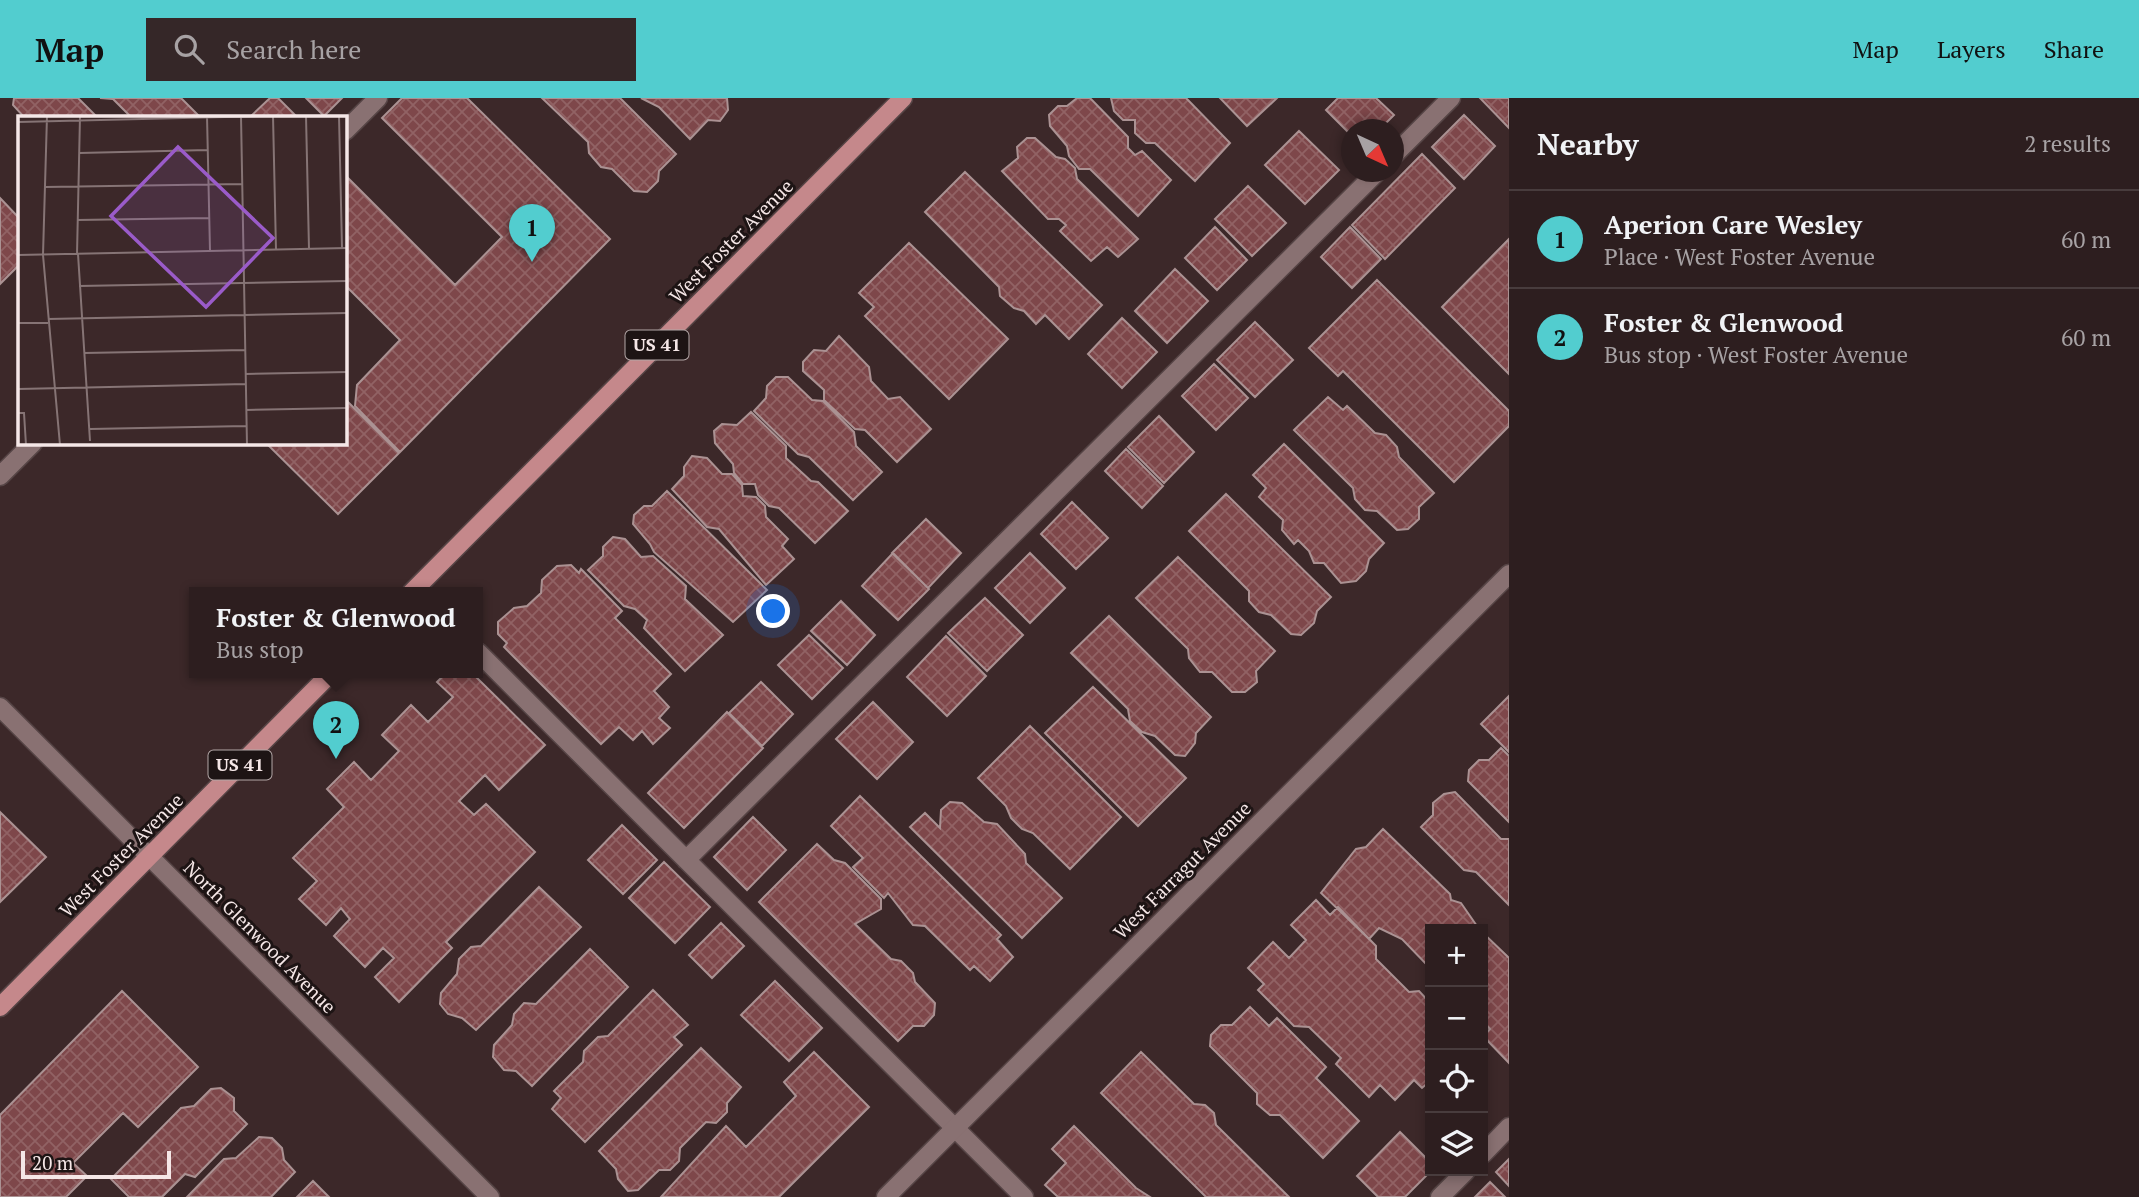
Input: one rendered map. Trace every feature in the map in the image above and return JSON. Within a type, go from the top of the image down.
[{"type":"main road","name":"West Foster Avenue","points":[[419,587],[903,98]]},
{"type":"main road","name":"West Foster Avenue","points":[[0,1006],[326,678]]},
{"type":"street","points":[[346,130],[378,98]]},
{"type":"street","points":[[1404,145],[1451,98]]},
{"type":"street","points":[[686,860],[1367,182]]},
{"type":"street","points":[[0,476],[32,444]]},
{"type":"street","name":"West Farragut Avenue","points":[[886,1197],[1509,574]]},
{"type":"street","points":[[483,657],[1024,1197]]},
{"type":"street","name":"North Glenwood Avenue","points":[[0,707],[490,1197]]},
{"type":"street","points":[[1488,1149],[1509,1127]]},
{"type":"street","points":[[1440,1197],[1461,1176]]},
{"type":"building","points":[[14,98],[78,98],[96,116],[23,116],[13,105]]},
{"type":"building","points":[[100,98],[181,98],[199,116],[130,116],[113,99]]},
{"type":"building","points":[[270,98],[278,98],[296,116],[251,116]]},
{"type":"building","points":[[306,98],[342,98],[324,116]]},
{"type":"building","points":[[402,98],[467,98],[610,239],[400,452],[355,406],[357,385],[400,340],[346,286],[346,176],[455,285],[502,237],[382,118]]},
{"type":"building","points":[[542,98],[620,98],[676,154],[659,171],[658,181],[647,192],[634,191],[612,169],[601,167],[589,153],[588,142]]},
{"type":"building","points":[[641,98],[727,98],[728,110],[720,121],[708,120],[690,139],[659,107]]},
{"type":"building","points":[[1077,98],[1090,98],[1128,137],[1128,148],[1135,155],[1142,151],[1171,180],[1138,216],[1090,169],[1079,169],[1069,156],[1067,146],[1050,126],[1049,115],[1058,106],[1067,106]]},
{"type":"building","points":[[1111,98],[1186,98],[1230,143],[1195,181],[1155,143],[1146,143],[1135,133],[1135,120],[1123,120],[1114,111]]},
{"type":"building","points":[[1220,98],[1277,98],[1247,126]]},
{"type":"building","points":[[1338,98],[1376,98],[1394,115],[1390,119],[1341,119],[1341,125],[1326,110]]},
{"type":"building","points":[[1480,98],[1509,98],[1509,128]]},
{"type":"building","points":[[1464,115],[1495,146],[1464,179],[1432,147]]},
{"type":"building","points":[[1299,131],[1339,170],[1305,204],[1265,165]]},
{"type":"building","points":[[1027,138],[1035,138],[1056,157],[1065,159],[1075,168],[1077,179],[1138,239],[1118,257],[1107,247],[1091,261],[1060,231],[1066,225],[1059,219],[1048,219],[1002,171],[1018,158],[1017,147]]},
{"type":"building","points":[[1422,154],[1455,188],[1385,259],[1352,225],[1394,182],[1404,182],[1404,172]]},
{"type":"building","points":[[965,172],[1102,305],[1069,339],[1045,315],[1036,324],[1024,311],[1014,308],[1000,296],[999,287],[925,212]]},
{"type":"building","points":[[1248,186],[1286,223],[1252,256],[1215,219]]},
{"type":"building","points":[[0,198],[18,217],[18,266],[0,284]]},
{"type":"building","points":[[1215,227],[1247,260],[1217,290],[1185,258]]},
{"type":"building","points":[[1350,227],[1381,259],[1352,288],[1321,257]]},
{"type":"building","points":[[1509,239],[1509,374],[1442,307]]},
{"type":"building","points":[[909,243],[1008,339],[949,399],[865,316],[874,307],[859,293]]},
{"type":"building","points":[[1175,269],[1208,301],[1167,343],[1135,311]]},
{"type":"building","points":[[1377,280],[1509,411],[1509,426],[1454,482],[1343,371],[1338,376],[1309,348]]},
{"type":"building","points":[[1122,318],[1157,352],[1122,388],[1088,354]]},
{"type":"building","points":[[1255,322],[1293,360],[1255,397],[1217,360]]},
{"type":"building","points":[[839,336],[869,367],[871,381],[888,399],[900,397],[931,429],[897,462],[865,430],[855,429],[824,400],[824,390],[803,371],[803,362],[814,350],[826,351]]},
{"type":"building","points":[[1214,364],[1248,398],[1216,430],[1182,396]]},
{"type":"building","points":[[776,377],[788,377],[812,400],[823,401],[854,432],[856,446],[882,472],[853,500],[809,457],[798,454],[754,411],[766,398],[767,386]]},
{"type":"building","points":[[1328,397],[1343,410],[1347,406],[1375,433],[1386,435],[1397,447],[1399,457],[1434,493],[1419,507],[1419,519],[1408,529],[1397,530],[1377,511],[1365,510],[1355,499],[1353,488],[1294,430]]},
{"type":"building","points":[[346,400],[399,453],[338,514],[267,444],[346,444]]},
{"type":"building","points":[[751,412],[786,446],[786,458],[811,481],[818,482],[848,511],[815,543],[779,508],[769,506],[758,495],[755,484],[743,484],[734,473],[733,464],[715,443],[714,431],[722,424],[737,425]]},
{"type":"building","points":[[1159,416],[1194,452],[1164,483],[1128,447]]},
{"type":"building","points":[[1284,444],[1384,543],[1369,559],[1366,571],[1356,581],[1341,583],[1324,563],[1314,563],[1309,551],[1298,540],[1294,544],[1282,530],[1283,520],[1259,497],[1266,488],[1253,475]]},
{"type":"building","points":[[1126,449],[1163,486],[1142,508],[1105,471]]},
{"type":"building","points":[[692,456],[707,458],[722,474],[732,474],[742,485],[743,496],[756,497],[765,506],[766,517],[788,539],[782,546],[794,559],[766,585],[719,529],[707,527],[672,489],[684,476],[684,467]]},
{"type":"building","points":[[667,491],[767,590],[733,622],[654,552],[633,524],[634,515],[644,506],[652,506]]},
{"type":"building","points":[[1226,494],[1331,597],[1317,611],[1314,623],[1301,635],[1291,634],[1271,615],[1259,612],[1249,601],[1249,591],[1189,531]]},
{"type":"building","points":[[1072,502],[1108,538],[1076,569],[1041,534]]},
{"type":"building","points":[[926,519],[961,553],[928,588],[892,553]]},
{"type":"building","points":[[613,537],[625,539],[641,557],[653,556],[686,586],[685,599],[723,635],[685,671],[644,628],[647,620],[635,609],[624,606],[588,570],[603,556],[603,547]]},
{"type":"building","points":[[893,553],[929,589],[898,620],[862,586]]},
{"type":"building","points":[[1030,553],[1065,588],[1030,623],[995,588]]},
{"type":"building","points":[[1178,557],[1275,651],[1256,671],[1257,682],[1245,692],[1232,692],[1212,672],[1200,672],[1189,658],[1188,649],[1136,598]]},
{"type":"building","points":[[571,565],[579,573],[581,569],[622,611],[615,618],[671,674],[654,691],[669,707],[659,718],[670,728],[653,744],[642,731],[633,740],[619,727],[601,744],[504,647],[507,643],[498,634],[498,622],[514,608],[527,606],[541,593],[542,580],[557,566]]},
{"type":"building","points":[[985,598],[1023,635],[987,671],[948,633]]},
{"type":"building","points":[[841,601],[875,635],[847,665],[811,631]]},
{"type":"building","points":[[1109,616],[1211,717],[1196,733],[1195,743],[1185,756],[1175,755],[1155,736],[1142,732],[1130,721],[1128,709],[1071,653]]},
{"type":"building","points":[[809,635],[843,668],[812,699],[778,665]]},
{"type":"building","points":[[946,636],[986,676],[947,716],[907,677]]},
{"type":"building","points":[[441,678],[477,678],[545,745],[499,790],[485,775],[459,801],[474,815],[486,804],[535,852],[446,942],[452,948],[399,1002],[375,977],[394,958],[383,948],[365,967],[334,936],[350,919],[341,908],[326,925],[299,899],[317,881],[293,858],[344,807],[327,789],[354,762],[371,780],[399,751],[382,735],[411,705],[428,722],[453,697],[437,682]]},
{"type":"building","points":[[761,682],[793,714],[762,746],[729,713]]},
{"type":"building","points":[[1093,687],[1186,778],[1138,826],[1045,733]]},
{"type":"building","points":[[1509,696],[1509,752],[1481,724]]},
{"type":"building","points":[[873,702],[913,742],[877,779],[836,739]]},
{"type":"building","points":[[727,712],[763,748],[684,828],[648,793]]},
{"type":"building","points":[[1030,726],[1121,817],[1070,869],[1033,833],[1022,829],[1011,818],[1006,806],[978,778]]},
{"type":"building","points":[[1501,748],[1509,756],[1509,822],[1468,781],[1469,770],[1479,760],[1489,760]]},
{"type":"building","points":[[1455,792],[1501,839],[1509,839],[1509,905],[1476,872],[1464,870],[1421,827],[1433,815],[1433,803],[1444,794]]},
{"type":"building","points":[[860,796],[1001,935],[997,939],[1013,957],[990,981],[974,966],[970,970],[925,926],[913,925],[888,893],[884,898],[853,867],[863,858],[831,826]]},
{"type":"building","points":[[950,802],[962,803],[984,822],[997,824],[1025,854],[1026,863],[1062,898],[1022,938],[910,827],[925,813],[940,828],[941,810]]},
{"type":"building","points":[[0,812],[46,857],[0,902]]},
{"type":"building","points":[[753,817],[786,850],[747,890],[714,857]]},
{"type":"building","points":[[622,825],[657,860],[623,894],[588,860]]},
{"type":"building","points":[[1383,829],[1450,894],[1451,900],[1461,903],[1476,924],[1425,924],[1425,963],[1402,939],[1379,928],[1369,939],[1321,893],[1356,849],[1366,847]]},
{"type":"building","points":[[817,844],[834,860],[845,863],[881,899],[881,909],[855,924],[891,959],[901,961],[913,973],[915,982],[935,1003],[934,1015],[924,1026],[913,1026],[898,1041],[759,902]]},
{"type":"building","points":[[664,862],[710,907],[675,943],[629,898]]},
{"type":"building","points":[[539,887],[581,927],[476,1030],[462,1018],[448,1014],[440,1004],[441,993],[457,974],[459,959],[471,947],[481,946]]},
{"type":"building","points":[[1316,900],[1330,915],[1338,907],[1376,946],[1376,959],[1409,992],[1419,991],[1425,998],[1425,1085],[1422,1088],[1414,1080],[1395,1100],[1380,1085],[1369,1097],[1336,1064],[1341,1058],[1309,1027],[1294,1026],[1258,990],[1264,984],[1248,968],[1273,942],[1289,958],[1306,940],[1291,925]]},
{"type":"building","points":[[721,923],[744,946],[712,978],[689,955]]},
{"type":"building","points":[[1488,938],[1509,958],[1509,1063],[1488,1041]]},
{"type":"building","points":[[590,949],[628,987],[532,1086],[516,1071],[504,1070],[493,1057],[494,1045],[512,1025],[514,1014],[524,1003],[536,1004]]},
{"type":"building","points":[[775,981],[822,1028],[789,1061],[741,1015]]},
{"type":"building","points":[[653,990],[688,1025],[674,1037],[682,1045],[585,1142],[552,1109],[561,1098],[554,1091],[583,1062],[584,1051],[598,1037],[608,1036]]},
{"type":"building","points":[[122,991],[198,1067],[138,1127],[123,1113],[73,1163],[87,1176],[66,1197],[0,1197],[0,1115]]},
{"type":"building","points":[[1250,1007],[1269,1026],[1277,1018],[1326,1067],[1316,1078],[1359,1121],[1323,1158],[1280,1115],[1270,1115],[1257,1104],[1257,1093],[1210,1046],[1211,1035],[1221,1025],[1232,1025]]},
{"type":"building","points":[[701,1048],[741,1087],[727,1103],[727,1112],[716,1123],[706,1122],[680,1148],[679,1161],[670,1170],[659,1170],[638,1190],[628,1191],[618,1179],[616,1169],[599,1151]]},
{"type":"building","points":[[814,1052],[869,1107],[779,1197],[661,1197],[726,1126],[746,1147],[796,1096],[784,1082]]},
{"type":"building","points":[[1141,1052],[1194,1104],[1205,1105],[1214,1113],[1216,1125],[1289,1197],[1206,1197],[1101,1093]]},
{"type":"building","points":[[221,1088],[234,1098],[234,1111],[247,1124],[195,1177],[185,1174],[162,1197],[129,1197],[111,1179],[181,1108],[194,1106],[211,1089]]},
{"type":"building","points":[[1074,1126],[1136,1188],[1150,1197],[1058,1197],[1045,1185],[1066,1163],[1052,1149]]},
{"type":"building","points":[[1400,1132],[1425,1157],[1426,1176],[1405,1197],[1378,1197],[1357,1176]]},
{"type":"building","points":[[259,1137],[272,1138],[282,1148],[284,1160],[295,1172],[271,1197],[187,1197],[224,1159],[236,1158]]},
{"type":"building","points":[[1509,1159],[1509,1186],[1496,1172]]},
{"type":"building","points":[[313,1181],[329,1197],[297,1197]]},
{"type":"building","points":[[1490,1182],[1505,1197],[1475,1197]]},
{"type":"place","name":"Aperion Care Wesley","points":[[532,262]]},
{"type":"place","name":"Foster & Glenwood","points":[[336,759]]}]
